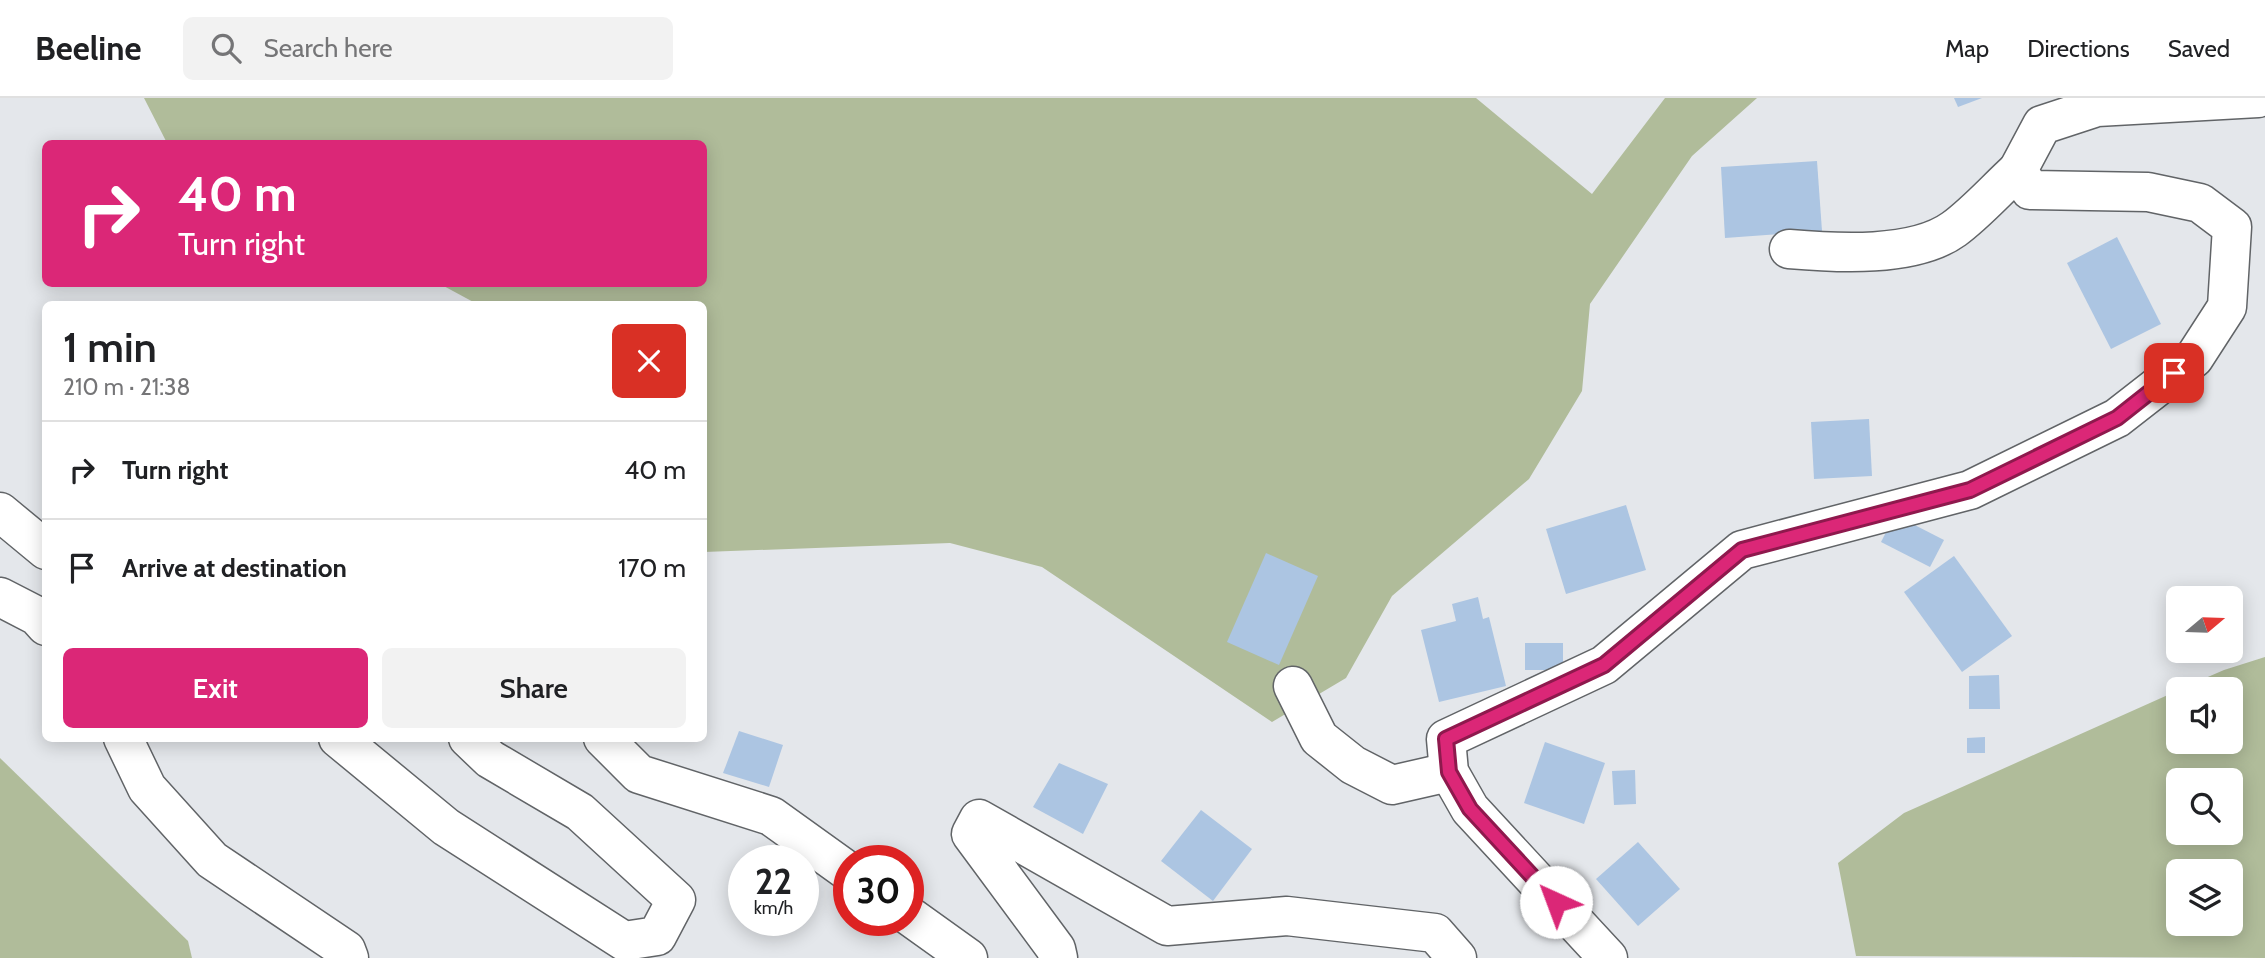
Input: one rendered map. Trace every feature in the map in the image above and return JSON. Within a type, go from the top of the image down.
[{"type":"street","points":[[1789,249],[1837,254],[1916,245],[1952,230],[2018,170],[2042,125],[2098,107],[2258,98]]},
{"type":"street","points":[[1608,958],[1470,809],[1449,772],[1446,739],[1604,665],[1742,550],[1970,490],[2117,418],[2194,358],[2227,307],[2232,226],[2200,203],[2148,192],[2029,190],[2018,170]]},
{"type":"street","points":[[0,512],[42,547]]},
{"type":"street","points":[[0,597],[37,616],[42,622]]},
{"type":"street","points":[[1293,686],[1320,738],[1353,765],[1392,785],[1449,772]]},
{"type":"street","points":[[125,742],[146,788],[212,860],[346,950],[349,958]]},
{"type":"street","points":[[343,742],[446,827],[614,949],[657,936],[676,900],[580,812],[490,759],[472,742]]},
{"type":"street","points":[[607,742],[639,774],[771,816],[833,861]]},
{"type":"street","points":[[1058,958],[1056,949],[971,834],[979,819],[1167,926],[1287,916],[1435,933],[1457,958]]},
{"type":"street","points":[[924,926],[968,958]]},
{"type":"green space","points":[[144,98],[1476,98],[1592,194],[1665,98],[1757,98],[1692,156],[1590,304],[1582,391],[1529,479],[1392,596],[1346,678],[1272,722],[1042,567],[950,543],[707,552],[707,301],[471,301],[446,287],[707,287],[707,140],[165,140]]},
{"type":"green space","points":[[2265,657],[2265,958],[1856,956],[1838,863],[1904,813],[2166,696],[2166,754],[2243,754],[2243,677],[2208,677]]},
{"type":"green space","points":[[0,758],[188,941],[192,958],[0,958]]},
{"type":"building","points":[[1954,98],[1982,98],[1958,107]]},
{"type":"building","points":[[1817,161],[1822,231],[1725,238],[1721,167]]},
{"type":"building","points":[[2117,237],[2161,324],[2111,349],[2067,263]]},
{"type":"building","points":[[1869,419],[1872,476],[1814,479],[1811,422]]},
{"type":"building","points":[[1626,505],[1646,570],[1566,594],[1546,529]]},
{"type":"building","points":[[1895,515],[1944,540],[1930,567],[1881,542]]},
{"type":"building","points":[[1266,553],[1318,576],[1279,665],[1227,642]]},
{"type":"building","points":[[1954,556],[2012,636],[1962,672],[1904,592]]},
{"type":"building","points":[[1478,597],[1483,619],[1489,617],[1506,686],[1439,702],[1421,630],[1456,621],[1452,604]]},
{"type":"building","points":[[1525,643],[1563,643],[1563,670],[1525,670]]},
{"type":"building","points":[[1999,675],[2000,709],[1969,709],[1969,676]]},
{"type":"building","points":[[739,731],[783,745],[769,787],[723,773]]},
{"type":"building","points":[[1985,737],[1985,753],[1967,753],[1967,738]]},
{"type":"building","points":[[1545,742],[1605,763],[1584,824],[1524,803]]},
{"type":"building","points":[[1059,763],[1108,784],[1083,834],[1033,807]]},
{"type":"building","points":[[1635,770],[1636,804],[1614,805],[1612,771]]},
{"type":"building","points":[[1201,810],[1252,849],[1213,901],[1161,861]]},
{"type":"building","points":[[1638,842],[1680,889],[1638,926],[1596,879]]},
{"type":"route","points":[[1556,902],[1470,809],[1449,772],[1446,739],[1604,665],[1742,550],[1970,490],[2117,418],[2174,373]]}]
